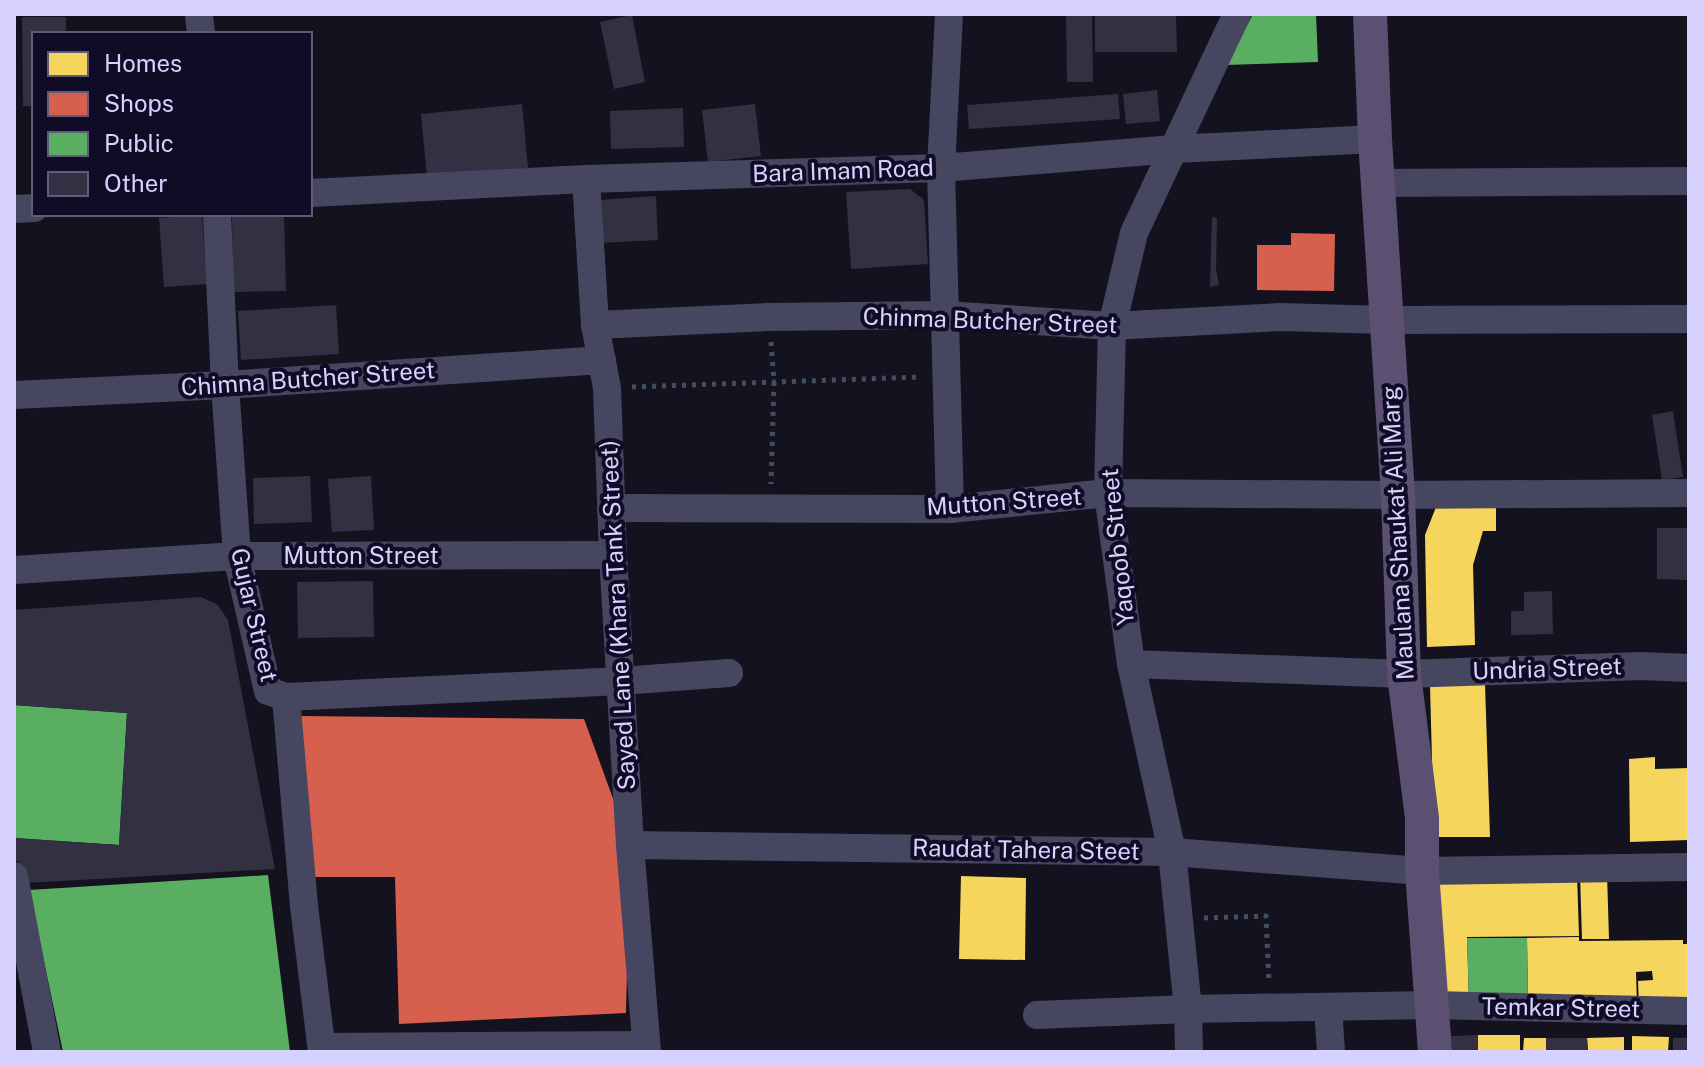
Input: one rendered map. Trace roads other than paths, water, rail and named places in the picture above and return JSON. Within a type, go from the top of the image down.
[{"type":"main road","name":"Maulana Shaukat Ali Marg","points":[[1370,14],[1398,495],[1404,674],[1422,818],[1422,871],[1435,1052]]},
{"type":"street","points":[[949,14],[941,168],[950,509]]},
{"type":"street","name":"Yaqoob Street","points":[[1189,1052],[1188,1009],[1172,852],[1131,664],[1108,493],[1112,326],[1134,233],[1237,14]]},
{"type":"street","name":"Bara Imam Road","points":[[312,193],[586,179],[941,168],[1174,149],[1375,139]]},
{"type":"street","name":"Sayed Lane (Khara Tank Street)","points":[[586,179],[595,325],[607,388],[613,555],[630,845],[646,1048]]},
{"type":"street","points":[[1378,183],[1689,181]]},
{"type":"street","name":"Gujar Street","points":[[217,216],[237,556],[268,691],[286,697],[304,906],[322,1049]]},
{"type":"street","name":"Chinma Butcher Street","points":[[595,325],[768,317],[945,315],[1112,326],[1280,317],[1386,320],[1689,319]]},
{"type":"street","name":"Chimna Butcher Street","points":[[14,395],[225,385],[602,360]]},
{"type":"street","name":"Mutton Street","points":[[611,508],[950,509],[1108,493],[1689,493]]},
{"type":"street","name":"Mutton Street","points":[[14,570],[237,556],[613,555]]},
{"type":"street","name":"Undria Street","points":[[1131,664],[1404,674],[1641,666],[1689,668]]},
{"type":"street","points":[[286,697],[729,673]]},
{"type":"street","name":"Raudat Tahera Steet","points":[[630,845],[1172,852],[1422,871],[1689,867]]},
{"type":"street","points":[[14,876],[26,1010],[47,1052]]},
{"type":"street","name":"Temkar Street","points":[[1037,1015],[1432,1005],[1689,1011]]},
{"type":"street","points":[[1328,1007],[1331,1052]]},
{"type":"street","points":[[322,1049],[646,1048]]}]
